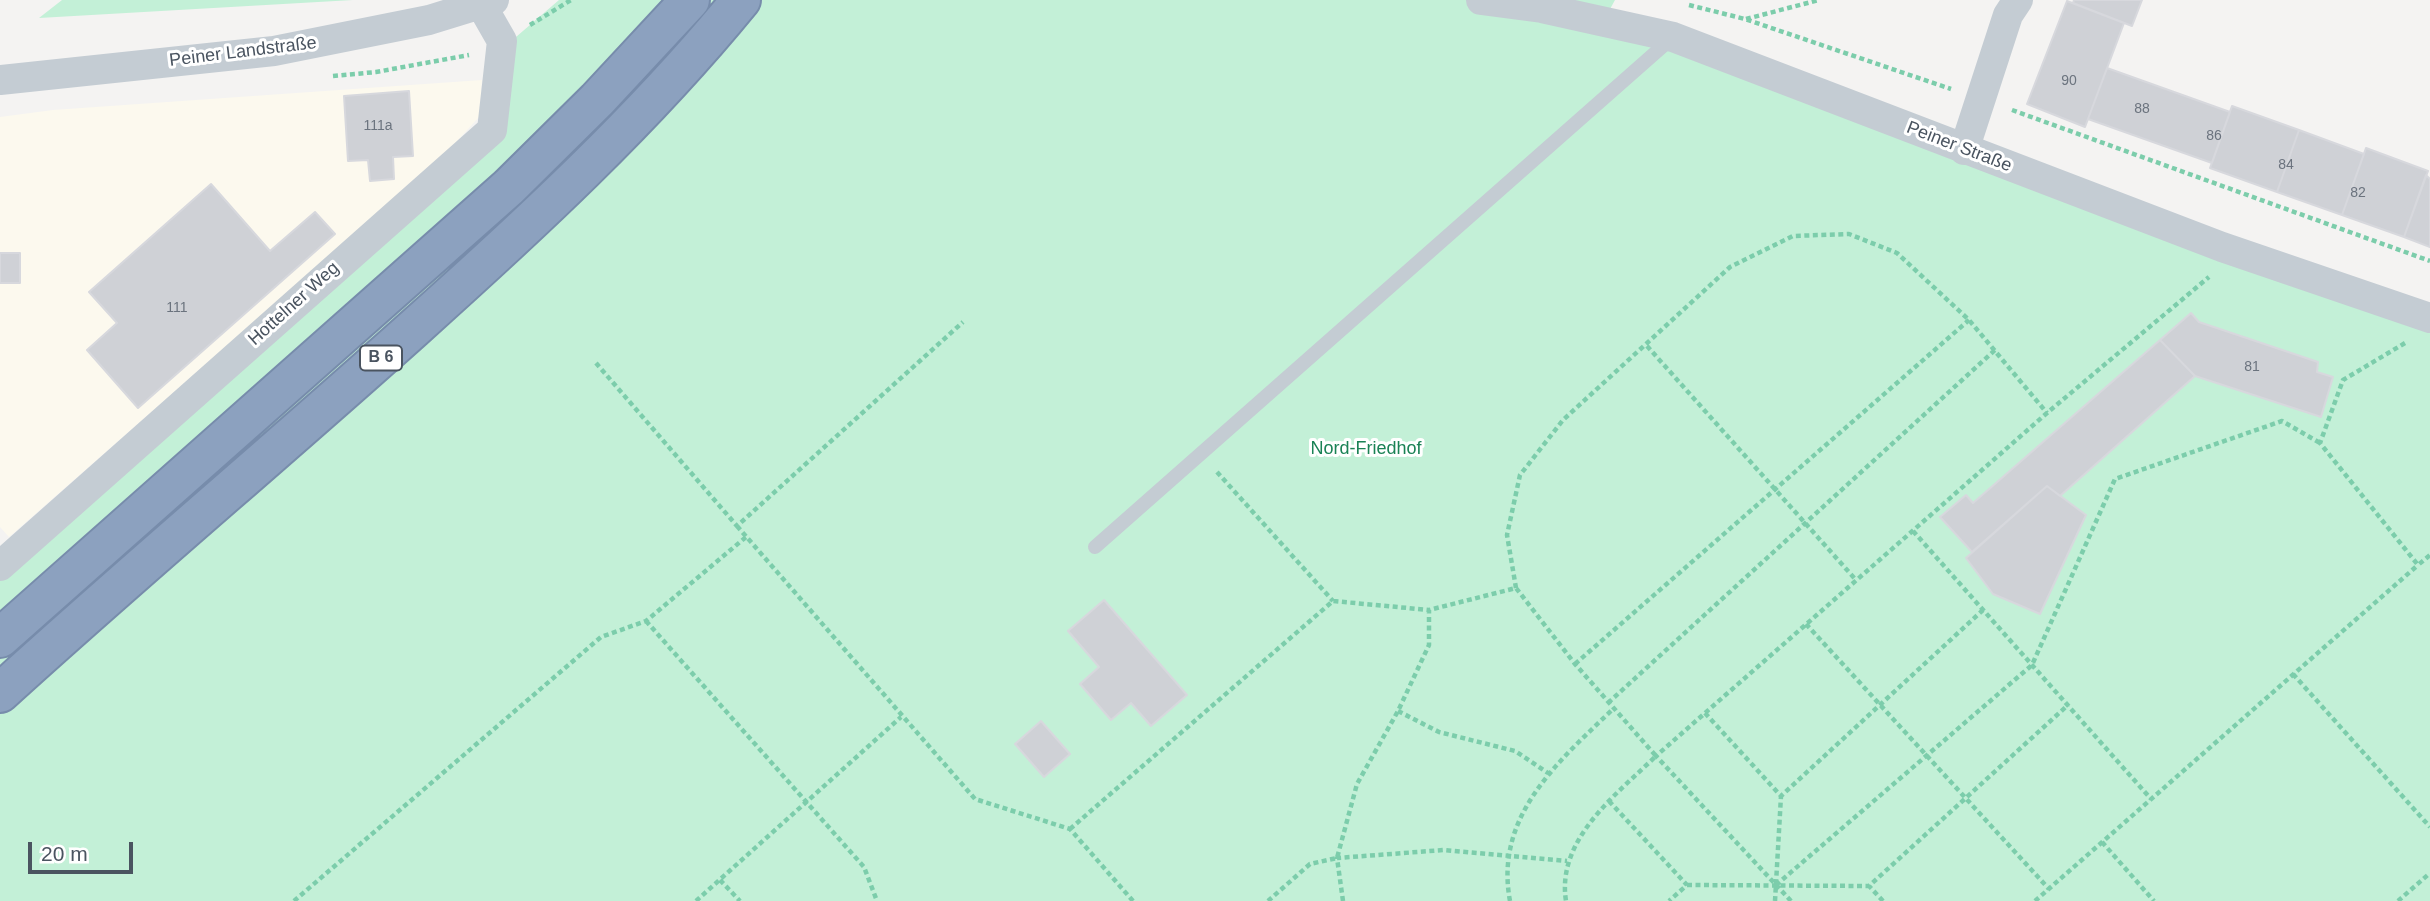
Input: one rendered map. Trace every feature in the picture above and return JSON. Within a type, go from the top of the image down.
[{"type":"highway","name":"B 6","points":[[0,638],[509,187],[597,100],[690,0]]},
{"type":"highway","name":"B 6","points":[[0,693],[330,403],[539,214],[621,133],[741,0]]},
{"type":"street","name":"Peiner Straße","points":[[1481,0],[1542,8],[1673,37],[2222,247],[2430,317]]},
{"type":"street","points":[[1964,149],[2008,15],[2018,0]]},
{"type":"street","points":[[488,3],[502,41]]},
{"type":"street","name":"Peiner Landstraße","points":[[0,80],[274,51],[348,38],[488,3]]},
{"type":"street","name":"Hottelner Weg","points":[[0,566],[492,130],[502,41]]},
{"type":"lane","points":[[1096,547],[1205,454],[1673,37]]},
{"type":"path","points":[[502,41],[571,0]]},
{"type":"path","points":[[1745,19],[1819,0]]},
{"type":"path","points":[[1681,3],[1745,19],[1981,99],[2430,261]]},
{"type":"path","points":[[1791,901],[1613,709],[1516,588],[1507,535],[1520,475],[1563,420],[1730,267],[1793,236],[1849,234],[1897,253],[1969,320],[2047,413]]},
{"type":"path","points":[[1566,901],[1567,860],[1593,817],[1609,801],[1656,756],[2047,413],[2208,279],[2222,247]]},
{"type":"path","points":[[1576,664],[1969,320]]},
{"type":"path","points":[[737,526],[963,323]]},
{"type":"path","points":[[2320,443],[2343,380],[2408,341]]},
{"type":"path","points":[[1646,346],[1856,580]]},
{"type":"path","points":[[1608,703],[1995,350]]},
{"type":"path","points":[[596,363],[975,799],[1070,829],[1133,901]]},
{"type":"path","points":[[1776,885],[2032,665],[2115,479],[2282,421],[2320,443],[2418,565]]},
{"type":"path","points":[[1205,454],[1213,468],[1333,601],[1429,610],[1516,588]]},
{"type":"path","points":[[1913,531],[2151,799]]},
{"type":"path","points":[[295,901],[601,637],[646,621],[746,537]]},
{"type":"path","points":[[2035,901],[2430,555]]},
{"type":"path","points":[[1070,829],[1333,601]]},
{"type":"path","points":[[1343,901],[1337,858],[1357,784],[1398,711],[1429,645],[1429,610]]},
{"type":"path","points":[[1775,901],[1781,796],[1983,610]]},
{"type":"path","points":[[646,621],[864,867],[877,901]]},
{"type":"path","points":[[1806,624],[2049,889]]},
{"type":"path","points":[[2293,674],[2430,827]]},
{"type":"path","points":[[1669,901],[1687,885],[1869,886],[2068,705]]},
{"type":"path","points":[[1510,901],[1507,883],[1509,856],[1520,816],[1548,773],[1613,709]]},
{"type":"path","points":[[1398,711],[1439,732],[1515,751],[1548,773]]},
{"type":"path","points":[[1705,713],[1781,796]]},
{"type":"path","points":[[696,901],[901,717]]},
{"type":"path","points":[[1609,801],[1687,885]]},
{"type":"path","points":[[2102,842],[2154,901]]},
{"type":"path","points":[[1268,901],[1310,863],[1337,858],[1444,850],[1567,860]]},
{"type":"path","points":[[2398,901],[2430,873]]},
{"type":"path","points":[[720,880],[740,901]]},
{"type":"path","points":[[1869,886],[1883,901]]},
{"type":"shaded area","points":[[482,80],[479,117],[446,153],[9,537],[0,527],[0,117],[53,110]]},
{"type":"green space","points":[[62,0],[353,0],[39,18]]},
{"type":"green space","name":"Nord-Friedhof","points":[[559,0],[1615,0],[1598,31],[1672,44],[2430,321],[2430,901],[0,901],[0,576],[500,133],[509,43]]},
{"type":"building","points":[[2074,0],[2142,0],[2132,26],[2073,3]]},
{"type":"building","points":[[2067,1],[2124,23],[2085,127],[2027,104]]},
{"type":"building","points":[[2107,68],[2230,112],[2212,163],[2088,119]]},
{"type":"building","points":[[409,91],[413,156],[393,157],[394,179],[370,181],[368,160],[348,161],[344,96]]},
{"type":"building","points":[[2232,106],[2299,130],[2277,192],[2210,168]]},
{"type":"building","points":[[2299,130],[2364,154],[2342,215],[2277,192]]},
{"type":"building","points":[[2366,148],[2428,171],[2404,237],[2342,215]]},
{"type":"building","points":[[2426,175],[2430,179],[2430,247],[2404,237]]},
{"type":"building","points":[[211,184],[270,251],[315,212],[335,234],[138,408],[87,350],[117,323],[89,292]]},
{"type":"building","points":[[0,253],[20,253],[20,283],[0,283]]},
{"type":"building","points":[[2191,313],[2199,322],[2318,362],[2317,372],[2333,377],[2321,417],[2195,376],[2160,340]]},
{"type":"building","points":[[2160,340],[2195,376],[2060,496],[2047,486],[1972,552],[1940,517],[1966,495],[1973,503]]},
{"type":"building","points":[[2047,486],[2086,515],[2040,614],[1993,594],[1966,558]]},
{"type":"building","points":[[1104,600],[1187,695],[1151,726],[1131,703],[1111,720],[1080,684],[1099,667],[1068,631]]},
{"type":"building","points":[[1041,721],[1070,754],[1044,777],[1015,744]]}]
